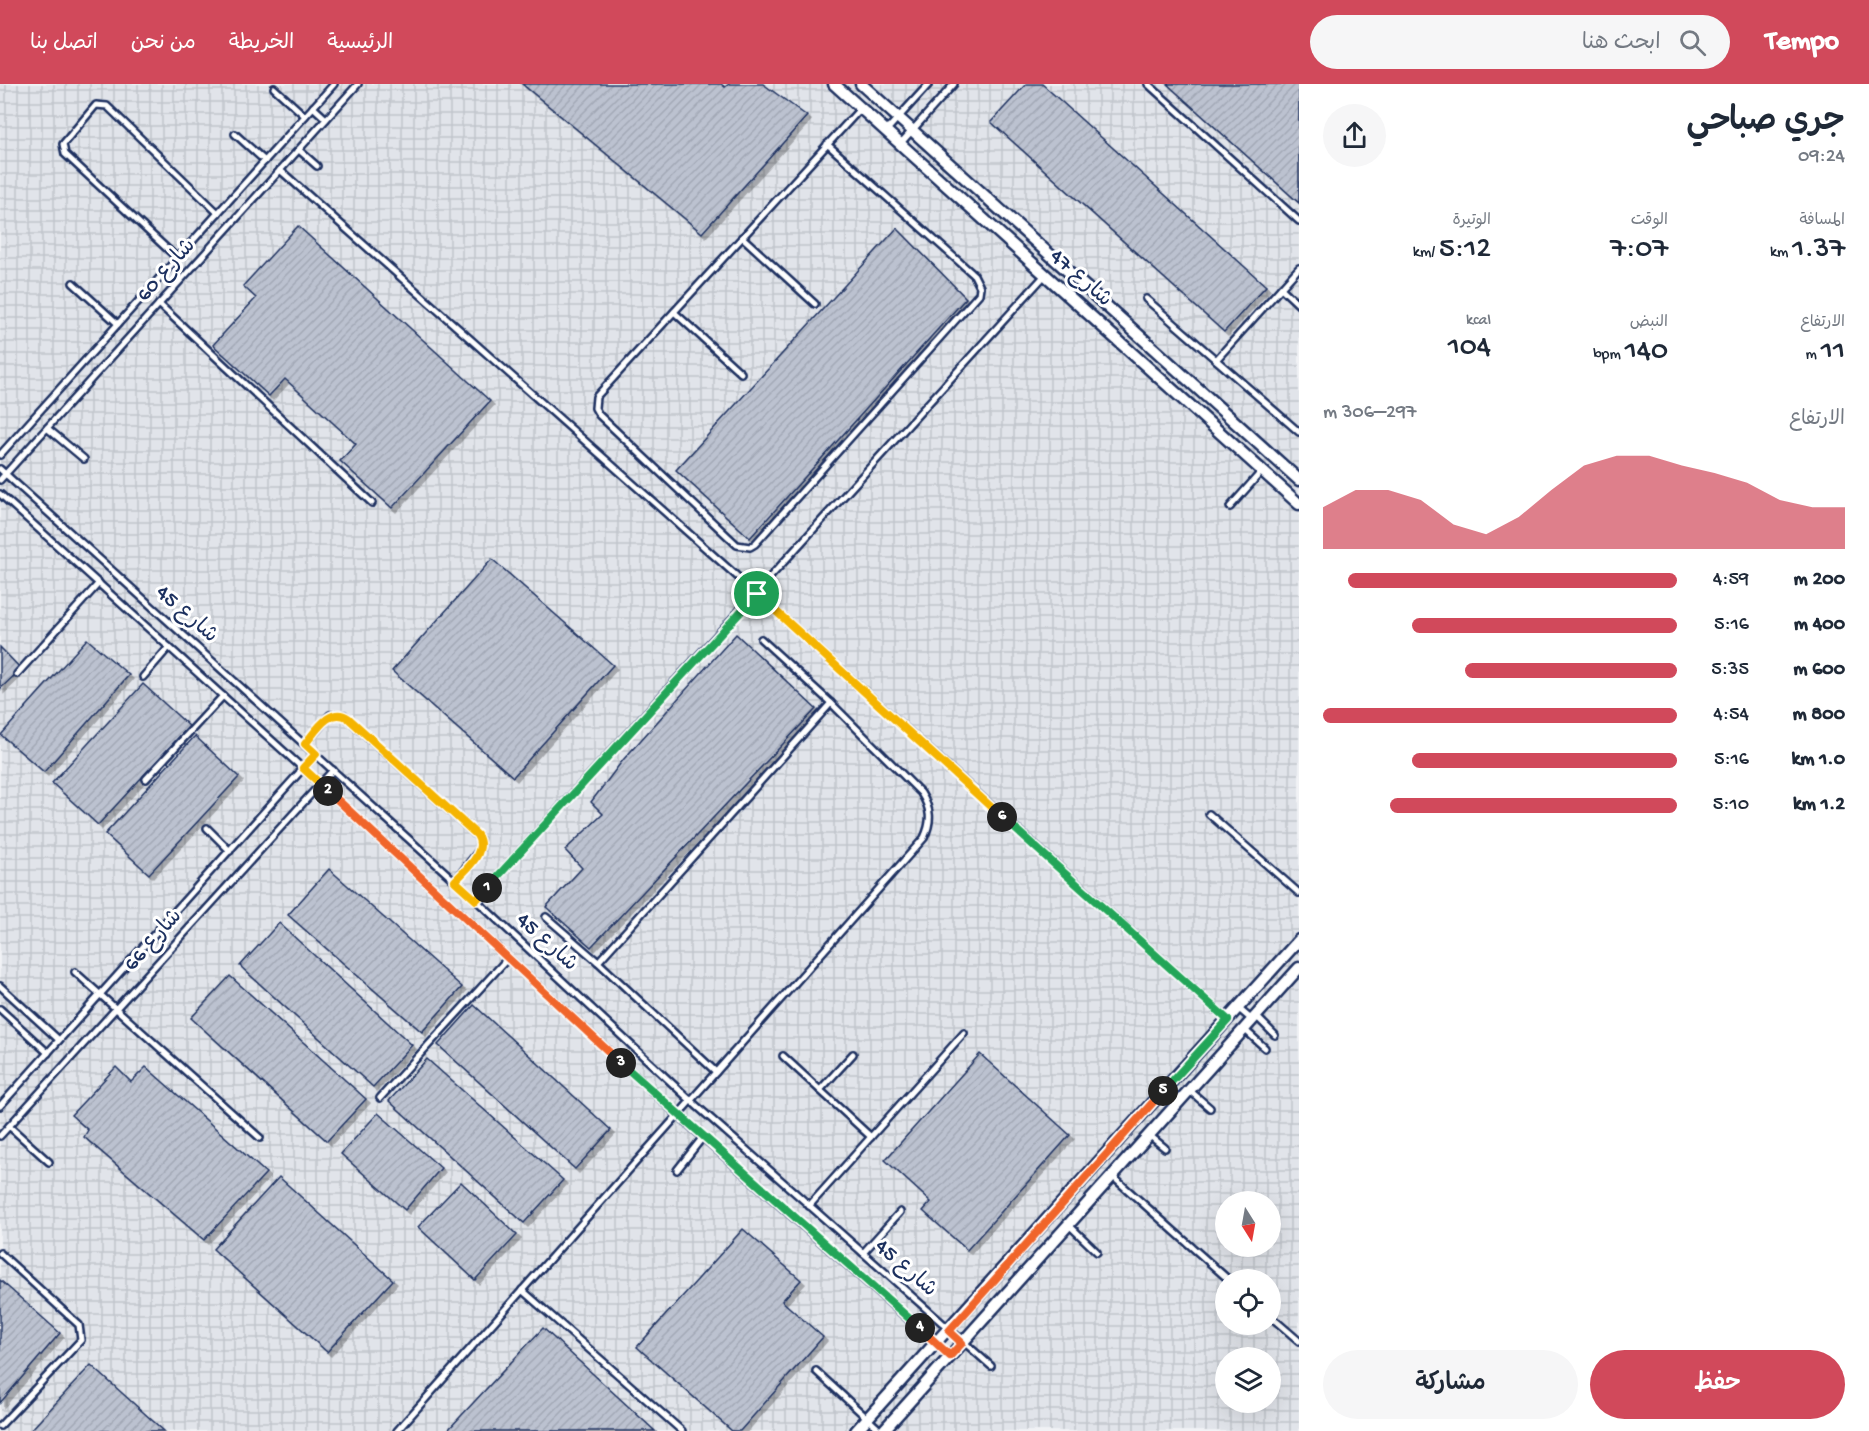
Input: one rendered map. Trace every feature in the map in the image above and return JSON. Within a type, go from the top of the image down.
[{"type":"street","name":"شارع 47","points":[[834,84],[1299,504]]},
{"type":"street","name":"شارع 47","points":[[861,84],[1299,480]]},
{"type":"street","points":[[856,1431],[949,1331],[1299,940]]},
{"type":"street","points":[[882,1431],[1299,968]]},
{"type":"lane","name":"شارع 60","points":[[0,455],[334,84]]},
{"type":"lane","name":"شارع 60","points":[[0,480],[358,84]]},
{"type":"lane","points":[[886,131],[929,84]]},
{"type":"lane","points":[[900,144],[954,84]]},
{"type":"lane","points":[[1148,84],[1299,221]]},
{"type":"lane","points":[[274,88],[305,116]]},
{"type":"lane","points":[[177,258],[65,154],[63,144],[96,105],[107,106],[218,213]]},
{"type":"lane","points":[[313,107],[326,120]]},
{"type":"lane","points":[[827,144],[974,275],[980,287],[979,294],[750,547],[737,545],[599,414],[595,408],[596,397],[674,312],[742,237],[827,144],[860,108]]},
{"type":"lane","points":[[235,134],[265,161]]},
{"type":"lane","points":[[298,150],[317,166]]},
{"type":"lane","points":[[280,170],[757,594],[1228,1020]]},
{"type":"lane","points":[[742,237],[815,304]]},
{"type":"lane","points":[[1216,360],[1299,268]]},
{"type":"lane","points":[[476,900],[1046,274]]},
{"type":"lane","points":[[73,283],[118,324]]},
{"type":"lane","points":[[1281,288],[1299,305]]},
{"type":"lane","points":[[1146,299],[1299,432]]},
{"type":"lane","points":[[159,304],[372,503]]},
{"type":"lane","points":[[674,312],[741,373]]},
{"type":"lane","points":[[47,428],[84,459]]},
{"type":"lane","name":"شارع 45","points":[[0,469],[476,900],[690,1100],[962,1343],[991,1366]]},
{"type":"lane","points":[[1230,507],[1262,471]]},
{"type":"lane","name":"شارع 45","points":[[0,494],[303,768],[678,1115],[950,1356]]},
{"type":"lane","points":[[17,674],[99,583]]},
{"type":"lane","points":[[397,1431],[924,838],[929,827],[929,809],[921,793],[831,702],[761,639]]},
{"type":"lane","points":[[143,677],[169,647]]},
{"type":"lane","points":[[146,779],[223,696]]},
{"type":"lane","points":[[598,962],[831,702]]},
{"type":"lane","points":[[305,744],[330,715],[344,716],[473,832],[480,839],[480,849],[455,881]]},
{"type":"lane","name":"شارع 66","points":[[0,1106],[316,754]]},
{"type":"lane","name":"شارع 66","points":[[0,1136],[333,770]]},
{"type":"lane","points":[[1209,814],[1299,893]]},
{"type":"lane","points":[[207,828],[230,850]]},
{"type":"lane","points":[[546,917],[716,1072]]},
{"type":"lane","points":[[380,1098],[508,958]]},
{"type":"lane","points":[[75,972],[260,1138]]},
{"type":"lane","points":[[0,986],[59,1041]]},
{"type":"lane","points":[[1238,1008],[1275,1035]]},
{"type":"lane","points":[[0,1009],[48,1053]]},
{"type":"lane","points":[[1244,1029],[1266,1048]]},
{"type":"lane","points":[[809,1206],[964,1033]]},
{"type":"lane","points":[[820,1090],[853,1054]]},
{"type":"lane","points":[[783,1056],[871,1137]]},
{"type":"lane","points":[[1190,1090],[1210,1108]]},
{"type":"lane","points":[[9,1126],[49,1162]]},
{"type":"lane","points":[[1149,1135],[1165,1148]]},
{"type":"lane","points":[[677,1170],[703,1137]]},
{"type":"lane","points":[[1112,1176],[1217,1269]]},
{"type":"lane","points":[[862,1253],[900,1212]]},
{"type":"lane","points":[[1069,1225],[1097,1252]]},
{"type":"lane","points":[[0,1253],[79,1325],[82,1334],[81,1340],[0,1426]]},
{"type":"lane","points":[[522,1290],[682,1431]]},
{"type":"lane","points":[[1281,1325],[1299,1341]]},
{"type":"lane","points":[[816,1371],[882,1431]]},
{"type":"shaded area","points":[[0,84],[1299,84],[1299,1431],[0,1431]]},
{"type":"building","points":[[522,84],[721,84],[725,87],[729,84],[763,84],[807,116],[702,233]]},
{"type":"building","points":[[1026,84],[1042,84],[1266,286],[1224,332],[991,122]]},
{"type":"building","points":[[1167,84],[1299,84],[1299,203]]},
{"type":"building","points":[[298,226],[490,401],[392,508],[340,461],[356,444],[285,379],[269,396],[213,345],[256,298],[243,286]]},
{"type":"building","points":[[897,228],[966,298],[750,538],[676,470]]},
{"type":"building","points":[[492,559],[613,665],[513,777],[392,671]]},
{"type":"building","points":[[736,634],[816,709],[591,947],[546,907],[582,868],[565,850],[603,814],[591,802],[623,760]]},
{"type":"building","points":[[87,639],[129,675],[44,772],[1,735]]},
{"type":"building","points":[[0,647],[21,669],[0,689]]},
{"type":"building","points":[[143,684],[189,726],[98,825],[52,783]]},
{"type":"building","points":[[195,736],[239,777],[149,874],[105,834]]},
{"type":"building","points":[[329,869],[462,987],[422,1032],[288,915]]},
{"type":"building","points":[[279,923],[412,1045],[373,1087],[240,966]]},
{"type":"building","points":[[230,976],[366,1099],[327,1141],[191,1018]]},
{"type":"building","points":[[474,1005],[611,1130],[575,1169],[438,1045]]},
{"type":"building","points":[[980,1054],[1070,1135],[967,1250],[923,1211],[931,1202],[885,1160]]},
{"type":"building","points":[[427,1059],[563,1180],[524,1223],[389,1101]]},
{"type":"building","points":[[116,1067],[131,1082],[146,1067],[266,1173],[204,1240],[84,1137],[88,1130],[71,1115]]},
{"type":"building","points":[[378,1113],[441,1168],[405,1210],[341,1154]]},
{"type":"building","points":[[279,1177],[393,1280],[327,1352],[213,1249]]},
{"type":"building","points":[[461,1182],[517,1235],[475,1280],[418,1227]]},
{"type":"building","points":[[743,1229],[801,1280],[782,1301],[823,1337],[740,1431],[732,1431],[637,1347]]},
{"type":"building","points":[[0,1280],[60,1333],[0,1403]]},
{"type":"building","points":[[543,1328],[655,1431],[447,1431]]},
{"type":"building","points":[[91,1365],[164,1431],[30,1431]]},
{"type":"route","points":[[757,594],[1228,1020],[949,1331],[962,1343],[950,1356],[678,1115],[303,768],[316,754],[305,744],[330,715],[340,714],[348,718],[480,839],[478,854],[455,881],[476,900],[757,594]]}]
